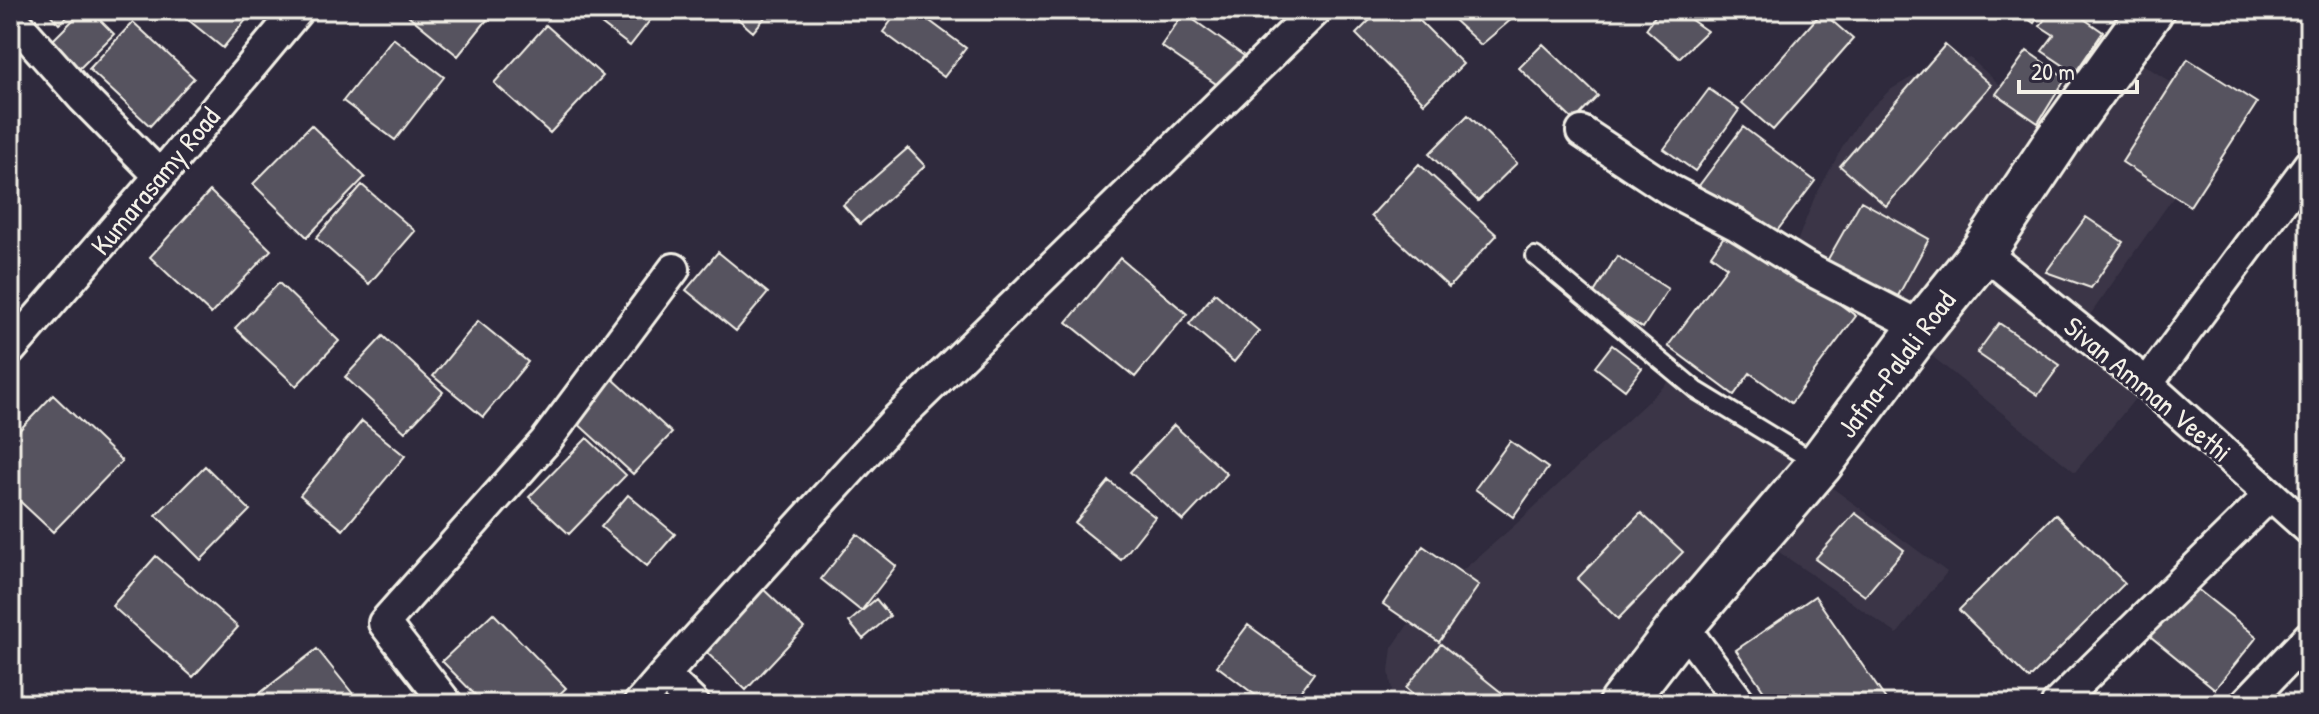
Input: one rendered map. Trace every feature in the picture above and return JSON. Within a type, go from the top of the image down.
[{"type":"main road","name":"Jafna-Palali Road","points":[[1621,704],[1682,625],[1819,465],[1912,340],[1983,252],[2059,138],[2151,10]]},
{"type":"street","name":"Kumarasamy Road","points":[[10,350],[298,10]]},
{"type":"street","points":[[639,704],[893,423],[1316,10]]},
{"type":"street","points":[[10,16],[83,98],[160,176]]},
{"type":"street","points":[[1582,132],[1670,190],[1737,225],[1805,267],[1923,328]]},
{"type":"street","points":[[2147,384],[2309,165]]},
{"type":"street","name":"Sivan Amman Veethi","points":[[1983,252],[2147,384],[2309,529]]},
{"type":"street","points":[[447,704],[384,623],[545,442],[674,269]]},
{"type":"street","points":[[2057,704],[2270,495]]},
{"type":"street","points":[[1682,625],[1741,704]]},
{"type":"street","points":[[2245,704],[2309,637]]},
{"type":"street","points":[[664,675],[694,704]]},
{"type":"lane","points":[[1535,256],[1696,390],[1819,465]]},
{"type":"shaded area","points":[[2123,51],[2228,120],[2080,329],[2147,384],[2075,472],[1912,340],[1793,252],[1814,199],[1842,148],[1862,117],[1890,90],[1929,67],[1970,58],[2059,138]]},
{"type":"shaded area","points":[[1677,374],[1947,572],[1897,634],[1759,538],[1627,704],[1398,704],[1389,671],[1392,648],[1420,607],[1514,526]]},
{"type":"building","points":[[46,10],[75,10],[59,24]]},
{"type":"building","points":[[83,10],[90,10],[114,34],[77,71],[49,44]]},
{"type":"building","points":[[176,10],[254,10],[223,48]]},
{"type":"building","points":[[414,10],[495,10],[458,56],[409,16]]},
{"type":"building","points":[[583,10],[658,10],[630,46]]},
{"type":"building","points":[[728,10],[771,10],[753,32]]},
{"type":"building","points":[[899,10],[915,10],[966,48],[944,77],[883,32]]},
{"type":"building","points":[[1380,10],[1409,10],[1463,64],[1424,103],[1356,34]]},
{"type":"building","points":[[1443,10],[1516,10],[1519,13],[1481,45]]},
{"type":"building","points":[[1659,10],[1677,10],[1707,31],[1679,58],[1646,29]]},
{"type":"building","points":[[2015,10],[2043,10],[2034,23]]},
{"type":"building","points":[[2051,10],[2071,10],[2103,32],[2075,73],[2042,51],[2054,35],[2040,26]]},
{"type":"building","points":[[1822,12],[1853,39],[1773,130],[1742,103]]},
{"type":"building","points":[[1184,13],[1247,58],[1225,90],[1161,46]]},
{"type":"building","points":[[133,22],[194,78],[150,126],[89,69]]},
{"type":"building","points":[[546,25],[603,76],[550,133],[494,83]]},
{"type":"building","points":[[393,38],[444,77],[395,140],[343,101]]},
{"type":"building","points":[[1543,44],[1598,96],[1574,121],[1519,68]]},
{"type":"building","points":[[1945,45],[1991,85],[1886,206],[1840,166]]},
{"type":"building","points":[[2027,51],[2066,78],[2038,123],[1996,94]]},
{"type":"building","points":[[2188,59],[2257,103],[2190,206],[2122,162]]},
{"type":"building","points":[[1709,89],[1739,110],[1695,171],[1664,149]]},
{"type":"building","points":[[1468,115],[1517,163],[1478,201],[1429,154]]},
{"type":"building","points":[[311,125],[365,177],[307,237],[253,184]]},
{"type":"building","points":[[1743,127],[1815,181],[1770,240],[1698,187]]},
{"type":"building","points":[[908,148],[925,166],[860,224],[843,205]]},
{"type":"building","points":[[1419,164],[1497,235],[1449,287],[1371,216]]},
{"type":"building","points":[[362,185],[415,231],[369,284],[316,238]]},
{"type":"building","points":[[210,191],[271,250],[211,314],[150,257]]},
{"type":"building","points":[[1861,201],[1929,239],[1892,307],[1823,268]]},
{"type":"building","points":[[2086,217],[2123,242],[2091,288],[2046,272]]},
{"type":"building","points":[[1732,225],[1856,316],[1791,403],[1750,373],[1734,395],[1668,346],[1727,267],[1711,255]]},
{"type":"building","points":[[718,252],[768,293],[736,331],[686,290]]},
{"type":"building","points":[[1617,256],[1668,289],[1643,328],[1592,296]]},
{"type":"building","points":[[1120,258],[1187,314],[1135,377],[1067,322]]},
{"type":"building","points":[[279,283],[339,341],[296,386],[235,328]]},
{"type":"building","points":[[1215,293],[1259,331],[1234,362],[1189,324]]},
{"type":"building","points":[[478,321],[528,362],[483,417],[433,376]]},
{"type":"building","points":[[1999,323],[2060,365],[2038,395],[1977,353]]},
{"type":"building","points":[[383,336],[443,392],[405,432],[345,377]]},
{"type":"building","points":[[1612,345],[1642,368],[1625,390],[1595,367]]},
{"type":"building","points":[[613,379],[672,433],[633,474],[575,421]]},
{"type":"building","points":[[53,395],[122,461],[53,532],[10,492],[10,440]]},
{"type":"building","points":[[362,421],[405,456],[343,530],[300,495]]},
{"type":"building","points":[[1174,425],[1227,474],[1183,521],[1130,472]]},
{"type":"building","points":[[587,438],[626,475],[569,534],[529,497]]},
{"type":"building","points":[[1510,441],[1548,468],[1513,517],[1475,489]]},
{"type":"building","points":[[205,466],[250,510],[201,560],[156,515]]},
{"type":"building","points":[[1109,481],[1155,517],[1121,560],[1075,523]]},
{"type":"building","points":[[628,495],[675,534],[647,566],[601,527]]},
{"type":"building","points":[[1641,513],[1683,552],[1618,619],[1577,579]]},
{"type":"building","points":[[1855,513],[1904,550],[1865,596],[1815,559]]},
{"type":"building","points":[[2055,514],[2125,583],[2029,679],[1959,610]]},
{"type":"building","points":[[857,534],[896,566],[861,611],[821,579]]},
{"type":"building","points":[[1423,546],[1479,585],[1439,642],[1383,604]]},
{"type":"building","points":[[156,556],[238,627],[193,677],[112,606]]},
{"type":"building","points":[[2186,580],[2257,637],[2215,689],[2145,632]]},
{"type":"building","points":[[760,586],[804,628],[746,690],[702,648]]},
{"type":"building","points":[[1815,596],[1889,704],[1773,704],[1736,650]]},
{"type":"building","points":[[876,599],[890,616],[863,639],[849,622]]},
{"type":"building","points":[[493,613],[566,688],[549,704],[484,704],[442,661]]},
{"type":"building","points":[[1248,625],[1314,673],[1291,704],[1267,704],[1217,666]]},
{"type":"building","points":[[1441,644],[1516,704],[1425,704],[1406,688]]},
{"type":"building","points":[[317,649],[361,704],[246,704]]}]
